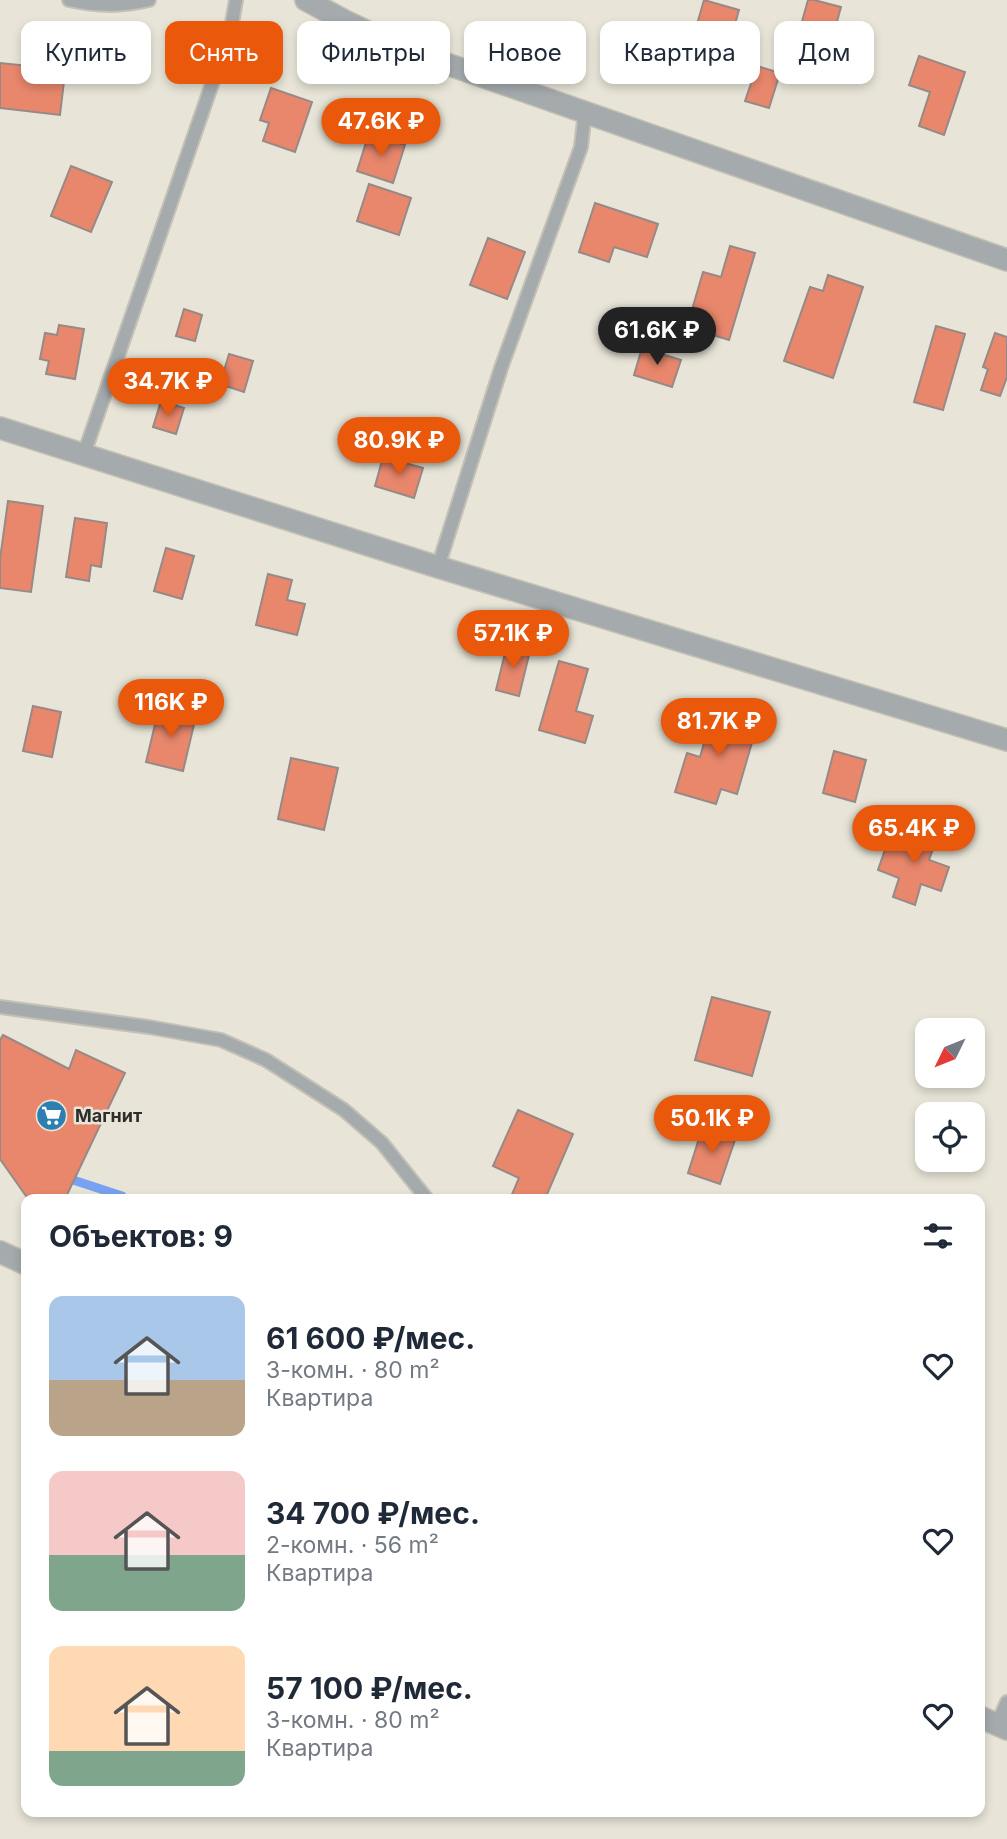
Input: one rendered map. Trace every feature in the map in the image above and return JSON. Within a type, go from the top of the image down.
[{"type":"street","points":[[306,0],[404,49],[1007,260]]},
{"type":"street","points":[[0,428],[438,567],[1007,740]]},
{"type":"street","points":[[0,1252],[21,1262]]},
{"type":"lane","points":[[69,0],[89,4],[127,5],[149,0]]},
{"type":"lane","points":[[84,454],[231,29],[236,0]]},
{"type":"lane","points":[[438,567],[501,368],[581,146],[584,112]]},
{"type":"lane","points":[[0,1007],[149,1027],[222,1040],[266,1060],[344,1110],[382,1143],[423,1194]]},
{"type":"lane","points":[[995,1724],[1007,1702]]},
{"type":"building","points":[[704,0],[739,10],[736,21],[698,21]]},
{"type":"building","points":[[808,0],[841,7],[837,21],[802,21]]},
{"type":"building","points":[[919,56],[965,72],[944,135],[919,126],[930,92],[909,85]]},
{"type":"building","points":[[0,63],[21,65],[21,84],[64,84],[60,115],[0,108]]},
{"type":"building","points":[[760,67],[774,71],[774,84],[777,84],[769,108],[745,101],[751,84],[760,84]]},
{"type":"building","points":[[271,88],[312,102],[295,152],[263,141],[269,123],[260,120]]},
{"type":"building","points":[[369,133],[405,145],[393,183],[357,171]]},
{"type":"building","points":[[71,166],[112,182],[91,232],[51,216]]},
{"type":"building","points":[[369,184],[411,198],[399,235],[357,221]]},
{"type":"building","points":[[595,203],[658,224],[647,257],[614,247],[609,262],[579,252]]},
{"type":"building","points":[[488,238],[525,252],[507,299],[470,285]]},
{"type":"building","points":[[730,246],[755,253],[729,340],[687,327],[703,272],[721,277]]},
{"type":"building","points":[[828,275],[863,287],[833,378],[784,361],[810,287],[823,291]]},
{"type":"building","points":[[184,309],[202,315],[195,341],[176,336]]},
{"type":"building","points":[[59,325],[84,329],[75,379],[46,374],[49,361],[40,359],[45,333],[57,335]]},
{"type":"building","points":[[936,326],[965,334],[943,410],[914,402]]},
{"type":"building","points":[[995,333],[1007,337],[1007,377],[1000,396],[981,390],[988,369],[983,367]]},
{"type":"building","points":[[642,348],[681,360],[672,387],[634,375]]},
{"type":"building","points":[[229,354],[253,361],[244,392],[220,384]]},
{"type":"building","points":[[161,401],[184,408],[176,434],[153,427]]},
{"type":"building","points":[[383,457],[423,468],[414,498],[375,486]]},
{"type":"building","points":[[8,501],[43,506],[31,592],[0,588],[0,559]]},
{"type":"building","points":[[75,518],[107,523],[101,567],[91,565],[89,581],[66,577]]},
{"type":"building","points":[[166,548],[194,556],[182,599],[154,591]]},
{"type":"building","points":[[268,574],[292,580],[287,600],[305,604],[297,635],[256,625]]},
{"type":"building","points":[[507,645],[530,651],[519,696],[496,690]]},
{"type":"building","points":[[559,661],[588,669],[576,711],[593,716],[585,743],[539,730]]},
{"type":"building","points":[[33,706],[61,712],[52,757],[23,751]]},
{"type":"building","points":[[159,708],[196,716],[183,771],[146,762]]},
{"type":"building","points":[[714,708],[758,722],[737,794],[721,789],[716,804],[675,792],[687,753],[700,757]]},
{"type":"building","points":[[834,751],[866,760],[855,802],[823,793]]},
{"type":"building","points":[[291,758],[338,768],[324,830],[278,819]]},
{"type":"building","points":[[919,825],[939,832],[929,860],[949,867],[941,891],[921,884],[915,905],[893,897],[899,878],[878,870],[889,838],[912,846]]},
{"type":"building","points":[[712,997],[770,1012],[752,1076],[695,1060]]},
{"type":"building","name":"Магнит","points":[[3,1035],[69,1069],[76,1050],[125,1073],[67,1194],[25,1194],[0,1159],[0,1040]]},
{"type":"building","points":[[518,1110],[573,1134],[547,1194],[512,1194],[519,1178],[493,1166]]},
{"type":"building","points":[[703,1126],[736,1137],[720,1184],[688,1173]]},
{"type":"waterway","points":[[64,1177],[116,1194]]},
{"type":"place","name":"Магнит","points":[[52,1116]]}]
